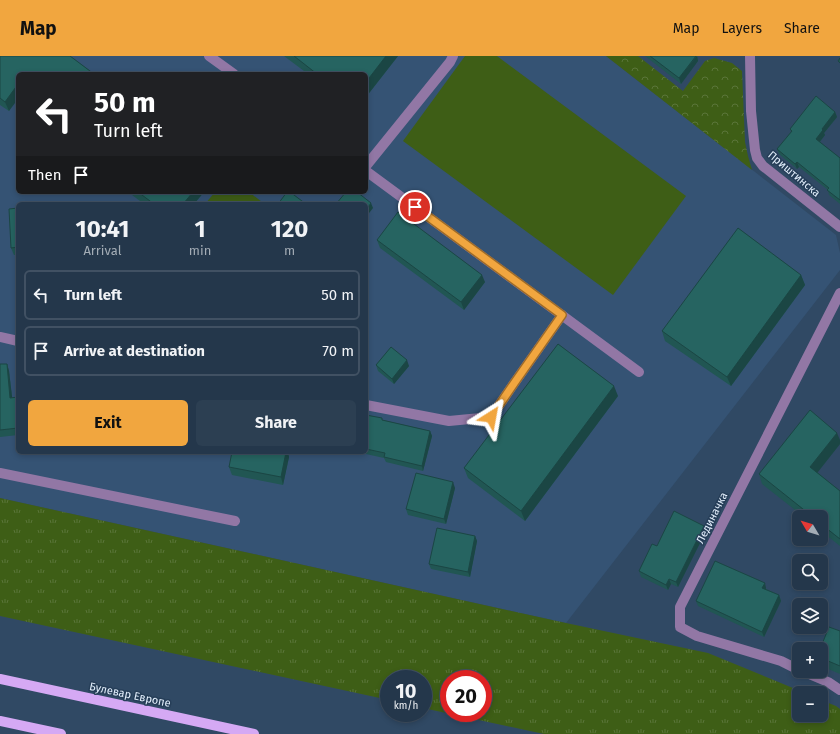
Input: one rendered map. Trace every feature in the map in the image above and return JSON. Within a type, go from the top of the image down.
[{"type":"main road","name":"Булевар Европе","points":[[0,679],[254,734]]},
{"type":"main road","points":[[0,721],[60,734]]},
{"type":"street","points":[[209,56],[231,72]]},
{"type":"street","points":[[368,164],[450,62],[453,56]]},
{"type":"street","name":"Приштинска","points":[[750,56],[751,111],[757,158],[763,166],[840,227]]},
{"type":"street","points":[[368,172],[639,372]]},
{"type":"street","name":"Лединачка","points":[[792,667],[781,662],[697,636],[680,627],[680,607],[840,293]]},
{"type":"street","points":[[368,405],[449,421],[491,417],[562,315]]},
{"type":"street","points":[[0,337],[16,341]]},
{"type":"street","points":[[0,474],[235,521]]},
{"type":"street","points":[[819,678],[840,690]]},
{"type":"shaded area","points":[[0,56],[606,56],[836,235],[840,253],[840,270],[566,623],[0,498]]},
{"type":"green space","points":[[465,56],[497,56],[686,196],[613,295],[403,141]]},
{"type":"green space","points":[[606,56],[638,56],[683,91],[705,61],[714,58],[732,63],[742,71],[745,142],[752,170]]},
{"type":"green space","points":[[213,194],[252,194],[262,202],[207,202]]},
{"type":"green space","points":[[0,498],[708,653],[792,688],[792,722],[828,722],[828,703],[836,706],[840,709],[840,734],[544,734],[488,722],[492,722],[492,670],[440,670],[440,712],[432,710],[432,670],[380,670],[380,698],[0,616]]},
{"type":"building","points":[[0,56],[70,56],[91,72],[16,72],[16,87],[5,102],[0,98]]},
{"type":"building","points":[[294,56],[386,56],[368,79],[368,72],[314,72]]},
{"type":"building","points":[[650,56],[696,56],[679,78]]},
{"type":"building","points":[[816,96],[835,112],[816,139],[840,158],[840,200],[827,190],[829,188],[797,162],[795,164],[777,149],[792,131],[790,129]]},
{"type":"building","points":[[141,194],[191,194],[185,202],[151,202]]},
{"type":"building","points":[[286,194],[293,194],[303,202],[280,202]]},
{"type":"building","points":[[344,194],[360,194],[371,203],[368,207],[368,202],[338,202]]},
{"type":"building","points":[[16,208],[16,247],[11,248],[9,209]]},
{"type":"building","points":[[398,212],[482,275],[461,302],[377,240]]},
{"type":"building","points":[[738,228],[801,275],[727,377],[662,331]]},
{"type":"building","points":[[558,344],[614,386],[521,511],[464,468]]},
{"type":"building","points":[[391,347],[407,360],[392,379],[376,365]]},
{"type":"building","points":[[0,364],[7,364],[10,398],[16,397],[16,428],[0,430]]},
{"type":"building","points":[[810,410],[837,433],[810,467],[840,491],[840,539],[828,530],[828,510],[804,510],[759,474]]},
{"type":"building","points":[[368,415],[430,431],[422,466],[384,457],[385,453],[368,449]]},
{"type":"building","points":[[232,454],[286,454],[281,477],[229,467]]},
{"type":"building","points":[[416,473],[453,482],[444,519],[406,509]]},
{"type":"building","points":[[674,511],[704,526],[676,582],[669,579],[666,585],[639,571],[652,544],[657,546]]},
{"type":"building","points":[[437,528],[475,536],[468,572],[429,564]]},
{"type":"building","points":[[715,561],[765,583],[762,588],[779,595],[762,632],[696,601]]},
{"type":"building","points":[[829,627],[840,631],[840,666],[828,661],[828,642],[823,642],[826,634],[828,634]]},
{"type":"route","points":[[415,207],[562,315],[491,417]]}]
